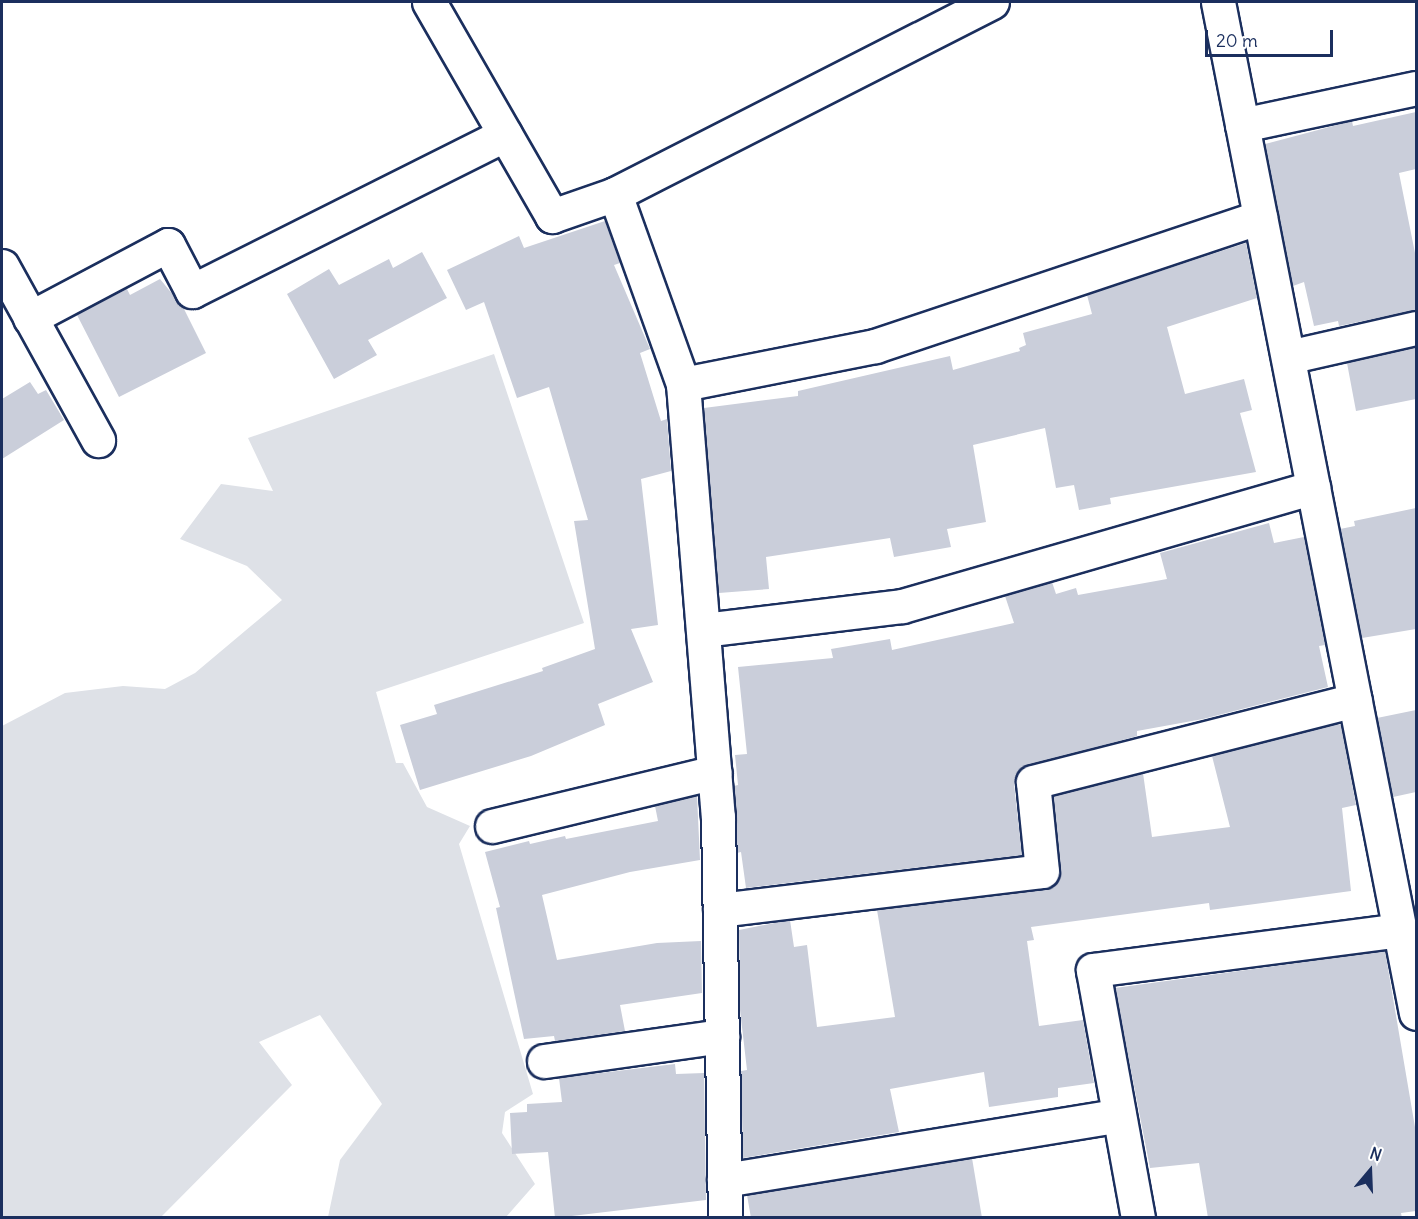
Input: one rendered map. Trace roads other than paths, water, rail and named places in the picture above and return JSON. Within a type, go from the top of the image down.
[{"type":"street","points":[[429,2],[552,216],[615,194],[992,2]]},
{"type":"street","points":[[1218,2],[1416,1013]]},
{"type":"street","points":[[1242,125],[1416,88]]},
{"type":"street","points":[[30,318],[168,245],[192,291],[505,134]]},
{"type":"street","points":[[615,194],[683,384],[715,772],[720,910],[725,1218]]},
{"type":"street","points":[[683,384],[875,346],[1260,217]]},
{"type":"street","points":[[2,266],[98,440]]},
{"type":"street","points":[[1288,357],[1416,328]]},
{"type":"street","points":[[704,630],[902,606],[1313,487]]},
{"type":"street","points":[[720,910],[1042,871],[1033,782],[1355,700]]},
{"type":"street","points":[[492,826],[715,772]]},
{"type":"street","points":[[1138,1218],[1093,970],[1400,930]]},
{"type":"street","points":[[544,1061],[722,1036]]},
{"type":"street","points":[[724,1180],[1119,1115]]}]
